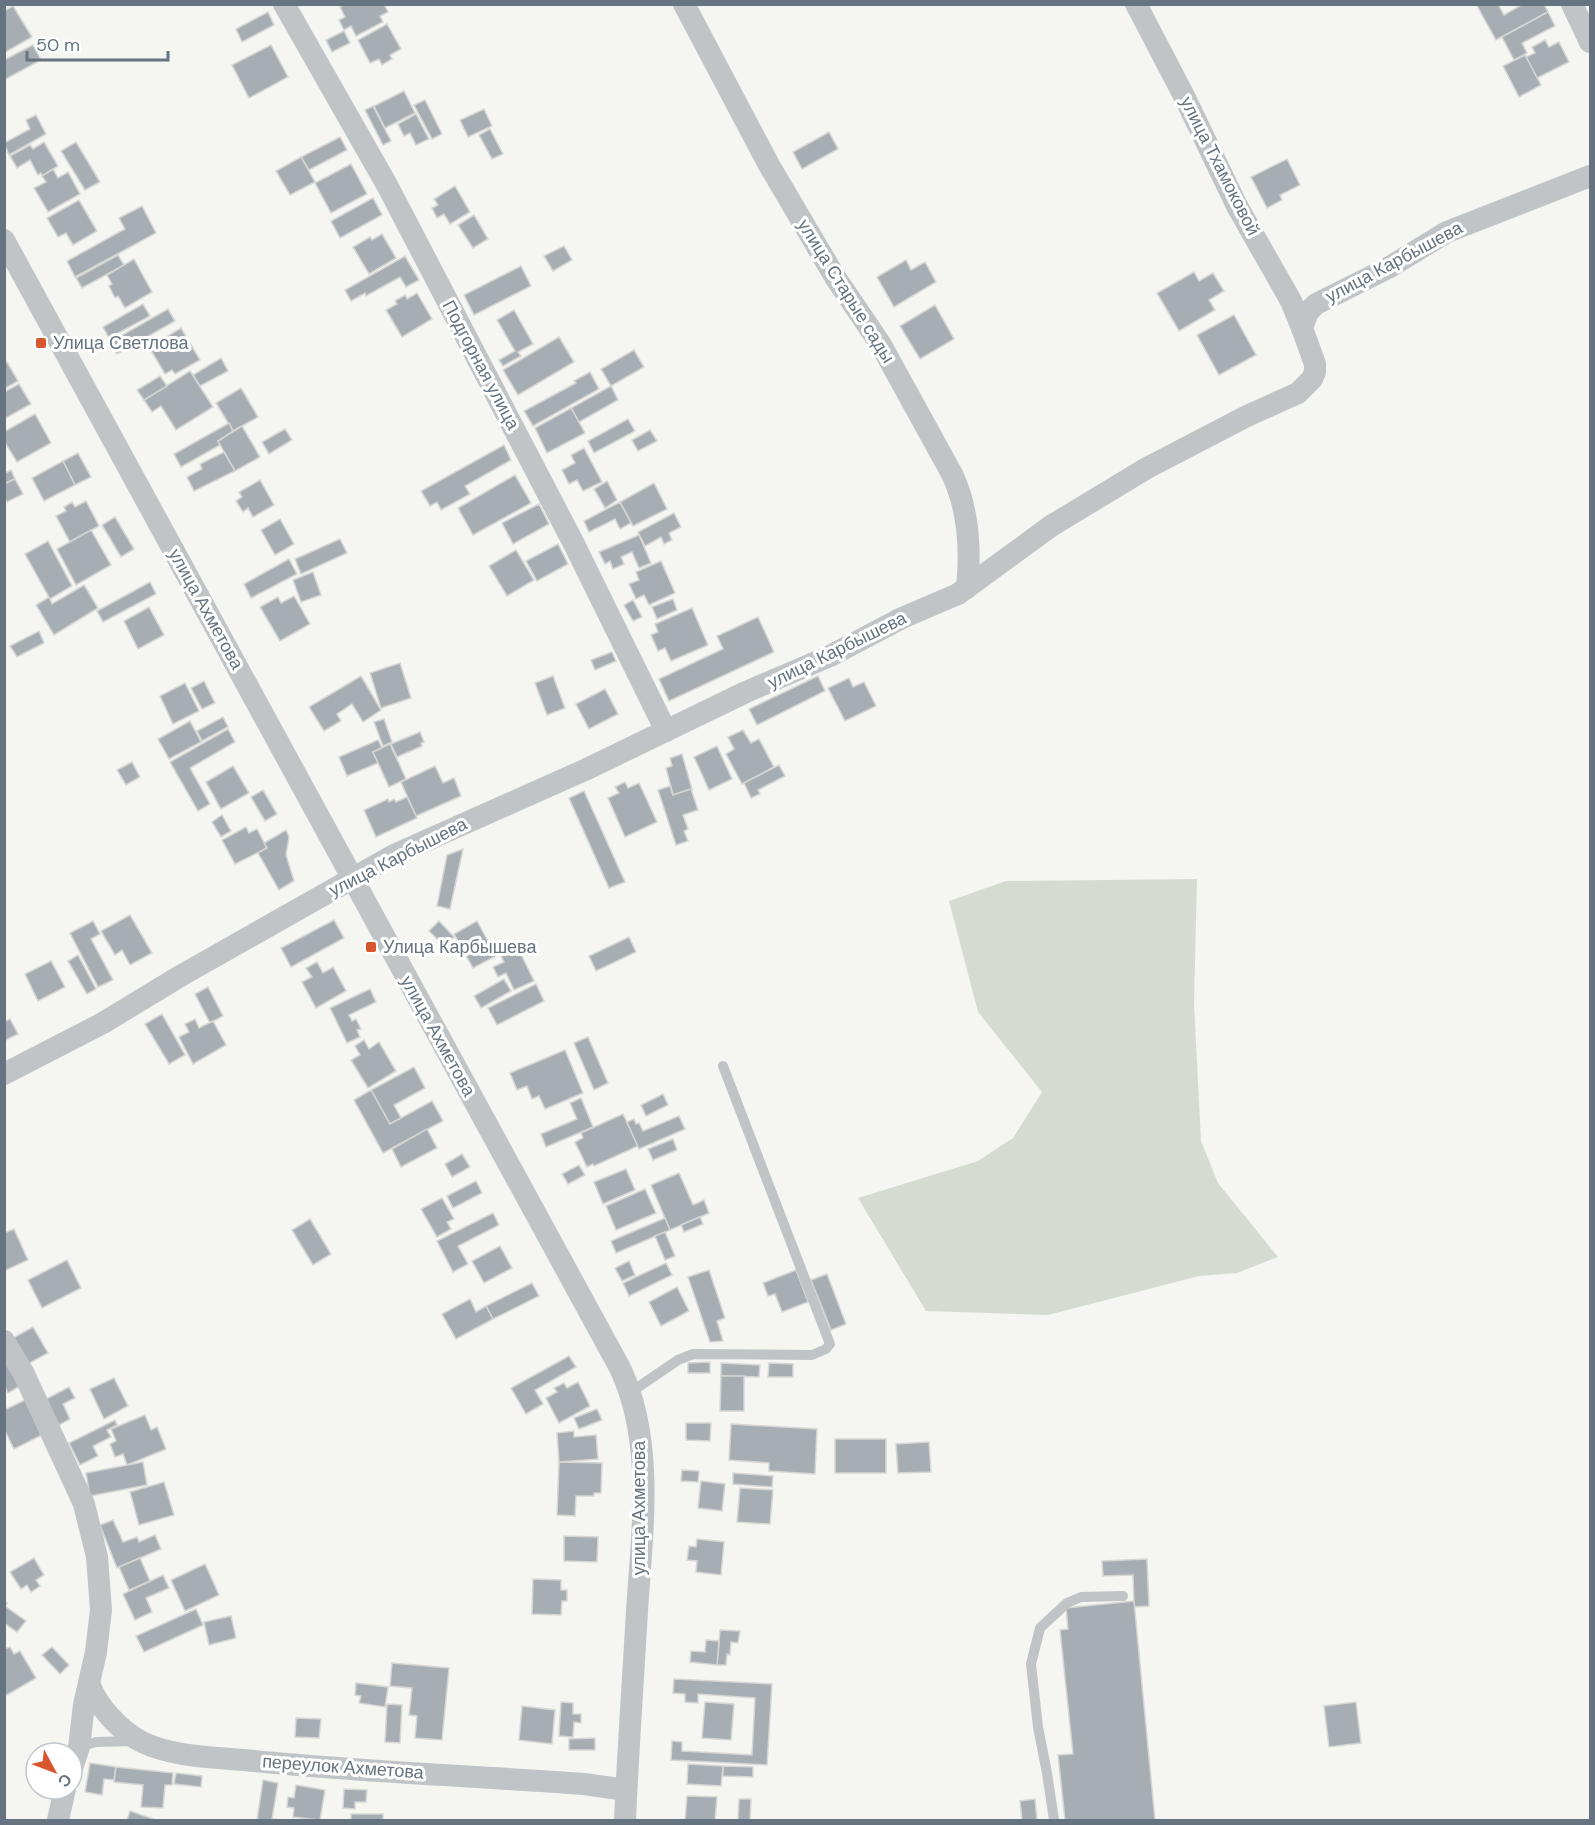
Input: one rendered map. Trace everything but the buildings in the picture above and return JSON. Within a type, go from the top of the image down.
[{"type":"street","name":"Подгорная улица","points":[[284,4],[387,185],[574,544],[666,731]]},
{"type":"street","name":"улица Старые сады","points":[[684,4],[769,165],[835,277],[881,345],[962,494],[967,524],[969,571],[967,588]]},
{"type":"street","name":"улица Тхамоковой","points":[[1136,4],[1237,206],[1291,301],[1302,328]]},
{"type":"street","points":[[1572,4],[1590,42]]},
{"type":"street","name":"улица Карбышева","points":[[4,1074],[103,1023],[182,975],[394,855],[746,692],[830,656],[902,618],[967,588],[1051,526],[1147,468],[1247,416],[1298,393],[1312,379],[1315,372],[1315,364],[1302,328],[1308,312],[1316,304],[1388,268],[1447,232],[1590,176]]},
{"type":"street","name":"улица Ахметова","points":[[4,240],[12,272],[352,879],[620,1368],[631,1392],[641,1441],[642,1475],[641,1538],[625,1821]]},
{"type":"street","points":[[4,1341],[24,1374],[84,1504],[97,1557],[101,1610],[96,1652],[78,1741]]},
{"type":"street","name":"переулок Ахметова","points":[[89,1683],[93,1694],[104,1710],[141,1741],[180,1753],[291,1765],[584,1784],[626,1790]]},
{"type":"street","points":[[58,1821],[62,1801]]},
{"type":"lane","points":[[631,1392],[678,1360],[693,1354],[812,1355],[826,1349],[830,1344],[723,1066]]},
{"type":"lane","points":[[1053,1821],[1038,1727],[1031,1664],[1040,1628],[1067,1603],[1081,1597],[1123,1596]]},
{"type":"lane","points":[[84,1752],[96,1743],[141,1741]]},
{"type":"shaded area","points":[[1197,879],[1194,1003],[1201,1141],[1218,1183],[1278,1257],[1237,1273],[1199,1276],[1048,1315],[926,1311],[858,1198],[978,1161],[1013,1138],[1042,1092],[978,1012],[949,901],[1006,881]]},
{"type":"place","name":"Улица Светлова","points":[[41,343]]},
{"type":"place","name":"Улица Карбышева","points":[[371,947]]}]
